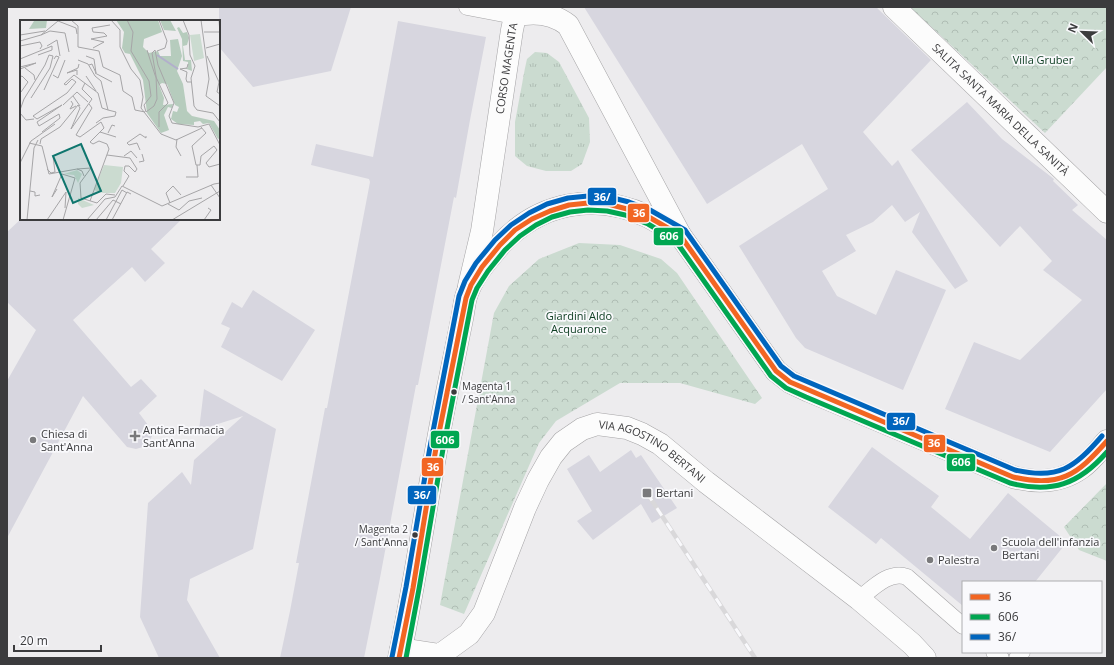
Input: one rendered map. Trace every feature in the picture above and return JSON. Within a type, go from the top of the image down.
[{"type":"street","name":"SALITA SANTA MARIA DELLA SANITÀ","points":[[894,7],[1107,212]]},
{"type":"street","name":"CORSO MAGENTA","points":[[400,654],[442,415],[482,231],[510,38],[515,16],[537,12],[553,16],[568,25],[680,236],[776,371],[790,382],[1013,477],[1027,481],[1060,479],[1081,468],[1107,441]]},
{"type":"street","name":"CORSO MAGENTA","points":[[468,292],[481,267],[510,234],[532,218],[552,209],[576,203],[604,204],[628,209],[646,216],[680,236]]},
{"type":"street","name":"VIA AGOSTINO BERTANI","points":[[400,654],[441,657],[469,634],[484,613],[525,508],[550,457],[567,439],[582,429],[597,424],[627,428],[660,444],[706,482],[859,599],[912,644],[925,658]]},
{"type":"lane","points":[[467,7],[515,16]]},
{"type":"lane","points":[[859,599],[879,583],[895,575],[901,575],[907,577],[962,625]]},
{"type":"green space","name":"Villa Gruber","points":[[910,7],[1107,7],[1107,67],[1045,133]]},
{"type":"green space","points":[[535,52],[547,53],[559,62],[589,118],[590,142],[582,164],[571,171],[546,171],[527,166],[515,156],[515,122],[525,68],[527,59]]},
{"type":"green space","name":"Giardini Aldo Acquarone","points":[[579,243],[620,245],[661,259],[677,273],[762,398],[755,404],[680,383],[620,383],[556,421],[539,443],[464,614],[440,605],[494,313],[509,286],[539,259]]},
{"type":"green space","points":[[1107,483],[1107,561],[1079,550],[1064,527]]},
{"type":"building","points":[[219,7],[351,7],[331,71],[253,87],[220,48]]},
{"type":"building","points":[[584,7],[876,7],[931,60],[863,132],[892,166],[898,160],[968,281],[955,289],[912,232],[920,212],[905,222],[892,205],[873,222],[846,235],[856,251],[822,271],[837,296],[876,315],[896,270],[946,290],[903,390],[805,348],[796,338],[739,246],[828,189],[802,144],[707,204]]},
{"type":"building","points":[[398,21],[486,37],[456,198],[454,197],[418,385],[416,385],[364,658],[280,658],[299,563],[296,563],[325,408],[327,408],[370,182],[369,179],[311,165],[316,144],[373,157]]},
{"type":"building","points":[[967,102],[1002,139],[1054,179],[1053,181],[1078,205],[1072,210],[1107,240],[1107,389],[1050,452],[945,409],[974,342],[1020,360],[1082,300],[1043,270],[1052,261],[1020,226],[1000,247],[911,150]]},
{"type":"building","points":[[20,220],[181,220],[151,249],[165,263],[145,282],[132,267],[73,320],[131,387],[141,379],[157,396],[139,413],[154,433],[146,446],[136,449],[127,447],[83,396],[7,538],[7,381],[36,330],[7,302],[7,232]]},
{"type":"building","points":[[253,290],[315,330],[282,381],[221,347],[230,328],[221,324],[232,302],[242,308]]},
{"type":"building","points":[[204,389],[276,429],[253,549],[190,579],[187,600],[220,658],[159,658],[140,617],[148,503],[182,472],[191,485],[194,460],[243,416],[199,430]]},
{"type":"building","points":[[872,447],[939,496],[931,507],[970,539],[1008,493],[1067,542],[1036,581],[962,581],[962,605],[881,538],[876,544],[828,507]]},
{"type":"building","points":[[631,450],[636,458],[641,455],[677,508],[652,523],[641,504],[593,540],[577,521],[592,511],[567,469],[589,455],[600,472]]},
{"type":"railway","points":[[647,493],[755,658]]},
{"type":"transit line","name":"36/","points":[[392,657],[459,296],[465,281],[476,263],[495,240],[511,225],[529,213],[547,204],[568,198],[588,196],[609,197],[629,202],[650,210],[685,230],[781,366],[794,376],[1015,470],[1030,473],[1043,473],[1064,469],[1083,456],[1102,436]]},
{"type":"transit line","name":"36","points":[[399,658],[413,588],[436,448],[466,298],[471,285],[482,267],[500,245],[515,230],[532,219],[569,205],[588,203],[608,204],[627,209],[647,216],[680,235],[776,371],[790,382],[1013,477],[1029,480],[1043,481],[1066,476],[1086,463],[1107,441]]},
{"type":"transit line","name":"606","points":[[406,658],[443,449],[472,300],[477,288],[488,271],[505,250],[520,236],[536,225],[552,217],[570,212],[588,210],[607,211],[625,215],[648,224],[675,240],[771,376],[786,388],[806,397],[1010,483],[1025,486],[1039,487],[1064,484],[1086,472],[1107,452]]},
{"type":"place","name":"Magenta 1 / Sant'Anna","points":[[454,392]]},
{"type":"place","name":"Antica Farmacia Sant'Anna","points":[[135,436]]},
{"type":"place","name":"Chiesa di Sant'Anna","points":[[33,440]]},
{"type":"place","name":"Bertani","points":[[647,493]]},
{"type":"place","name":"Magenta 2 / Sant'Anna","points":[[415,535]]},
{"type":"place","name":"Scuola dell'infanzia Bertani","points":[[994,548]]},
{"type":"place","name":"Palestra","points":[[930,560]]}]
